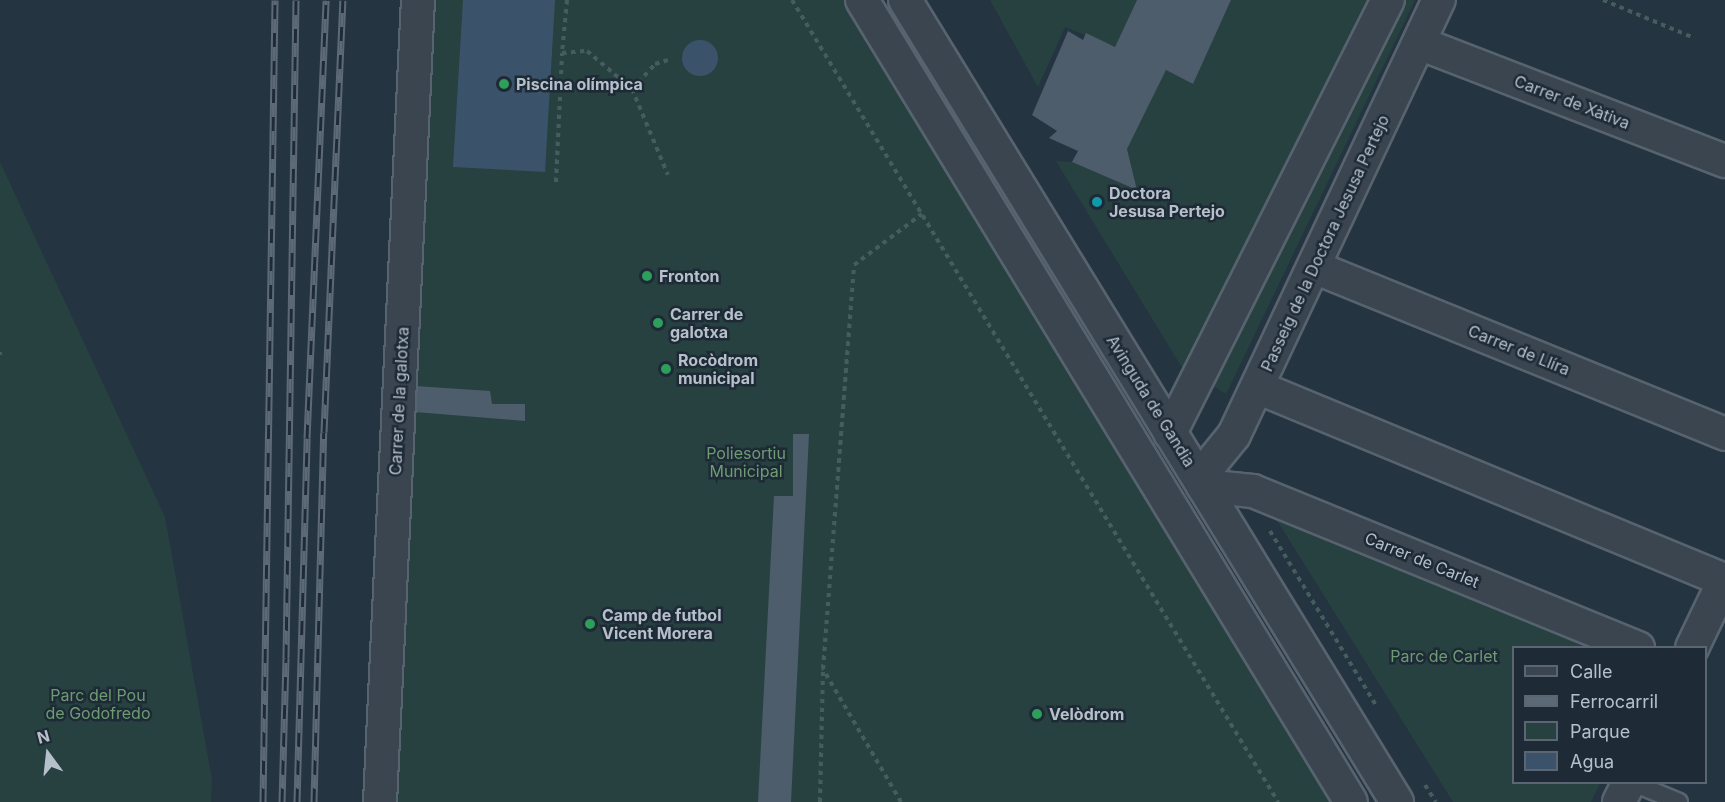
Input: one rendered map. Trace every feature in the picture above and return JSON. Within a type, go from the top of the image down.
[{"type":"street","name":"Carrer de la galotxa","points":[[380,802],[418,0]]},
{"type":"street","points":[[862,0],[1351,802]]},
{"type":"street","name":"Avinguda de Gandia","points":[[905,0],[1397,802]]},
{"type":"street","points":[[1170,433],[1388,0]]},
{"type":"street","name":"Passeig de la Doctora Jesusa Pertejo","points":[[1201,482],[1234,435],[1439,0]]},
{"type":"street","name":"Carrer de Xàtiva","points":[[1419,43],[1725,161]]},
{"type":"street","name":"Carrer de Llíra","points":[[1314,267],[1725,434]]},
{"type":"street","points":[[1257,387],[1725,580],[1693,646]]},
{"type":"street","name":"Carrer de Carlet","points":[[1201,482],[1245,490],[1633,646]]},
{"type":"street","points":[[1619,802],[1629,784]]},
{"type":"lane","points":[[1633,784],[1679,802]]},
{"type":"path","points":[[556,182],[561,53],[567,0]]},
{"type":"path","points":[[792,0],[1278,802]]},
{"type":"path","points":[[1604,0],[1692,37]]},
{"type":"path","points":[[561,53],[587,51],[632,88],[668,175]]},
{"type":"path","points":[[632,88],[655,64],[671,59]]},
{"type":"path","points":[[820,802],[823,669],[854,265],[922,214]]},
{"type":"path","points":[[1245,490],[1382,713]]},
{"type":"path","points":[[823,669],[901,802]]},
{"type":"path","points":[[1424,782],[1436,802]]},
{"type":"green space","name":"Poliesortiu Municipal","points":[[427,0],[849,0],[1351,802],[388,802]]},
{"type":"green space","points":[[990,0],[1137,0],[1115,47],[1065,27],[1038,87]]},
{"type":"green space","points":[[1231,0],[1415,0],[1226,394],[1181,366],[1056,161],[1072,162],[1137,190],[1127,149],[1166,70],[1193,84]]},
{"type":"green space","name":"Parc del Pou de Godofredo","points":[[0,162],[165,517],[212,780],[211,802],[0,802]]},
{"type":"green space","name":"Parc de Carlet","points":[[1273,514],[1613,646],[1512,646],[1512,784],[1600,784],[1591,802],[1453,802]]},
{"type":"water","name":"Piscina olímpica","points":[[463,0],[555,0],[545,172],[453,167]]},
{"type":"water","points":[[700,40],[712,46],[718,58],[712,70],[700,76],[688,70],[682,58],[688,46]]},
{"type":"building","points":[[1137,0],[1231,0],[1193,84],[1166,70],[1127,149],[1137,190],[1072,162],[1078,151],[1049,138],[1057,131],[1032,115],[1068,31],[1083,40],[1086,33],[1115,47]]},
{"type":"building","points":[[415,386],[490,391],[492,404],[525,404],[525,421],[415,412]]},
{"type":"building","points":[[793,434],[809,434],[791,802],[758,802],[774,496],[793,496]]},
{"type":"railway","points":[[263,802],[275,0]]},
{"type":"railway","points":[[282,802],[296,0]]},
{"type":"railway","points":[[297,802],[307,438],[326,0]]},
{"type":"railway","points":[[314,802],[324,432],[343,0]]},
{"type":"place","name":"Piscina olímpica","points":[[504,84]]},
{"type":"place","name":"Doctora Jesusa Pertejo","points":[[1097,202]]},
{"type":"place","name":"Fronton","points":[[647,276]]},
{"type":"place","name":"Carrer de galotxa","points":[[658,323]]},
{"type":"place","name":"Rocòdrom municipal","points":[[666,369]]},
{"type":"place","name":"Camp de futbol Vicent Morera","points":[[590,624]]},
{"type":"place","name":"Velòdrom","points":[[1037,714]]}]
